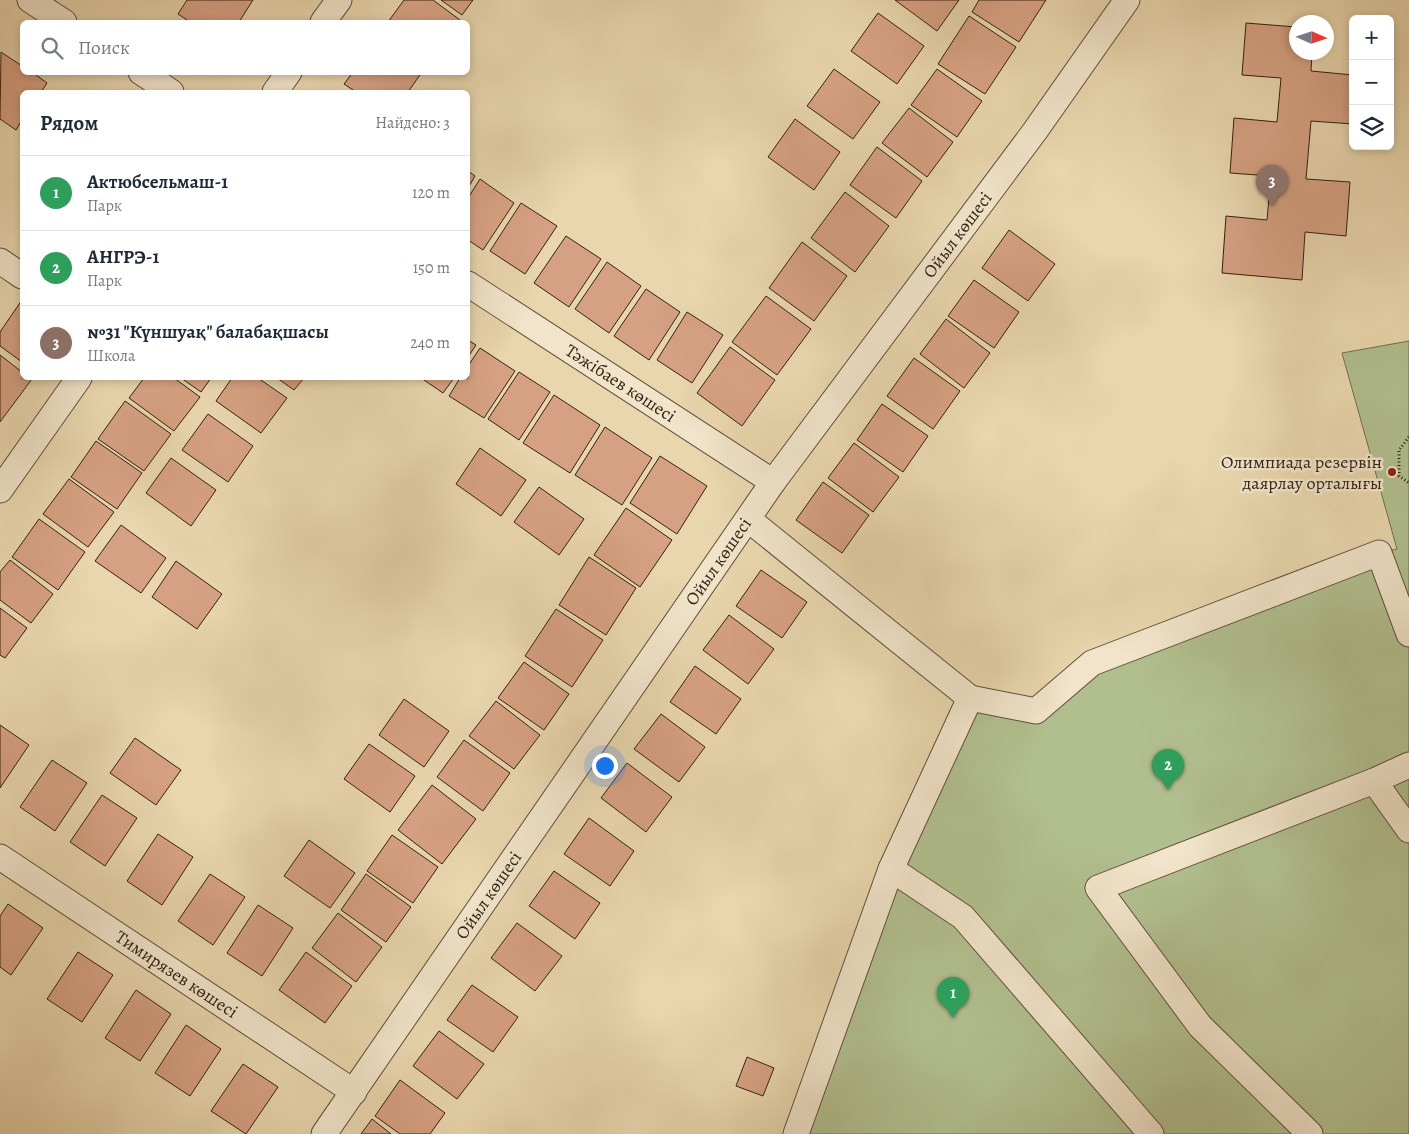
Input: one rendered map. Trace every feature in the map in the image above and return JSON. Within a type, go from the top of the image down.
[{"type":"street","points":[[30,0],[61,20]]},
{"type":"street","points":[[324,20],[339,0]]},
{"type":"street","name":"Ойыл көшесі","points":[[324,1134],[774,482],[1035,131],[1128,0]]},
{"type":"street","points":[[146,75],[168,90]]},
{"type":"street","points":[[276,90],[287,75]]},
{"type":"street","points":[[0,261],[20,275]]},
{"type":"street","name":"Тәжібаев көшесі","points":[[470,285],[774,482]]},
{"type":"street","points":[[0,490],[77,380]]},
{"type":"street","points":[[748,519],[970,698],[1036,711],[1092,663],[1379,553],[1409,634]]},
{"type":"street","points":[[796,1134],[890,869],[970,698]]},
{"type":"street","points":[[1310,1134],[1200,1026],[1098,888],[1374,781],[1409,765]]},
{"type":"street","points":[[1374,781],[1409,830]]},
{"type":"street","name":"Тимирязев көшесі","points":[[0,857],[354,1092]]},
{"type":"street","points":[[890,869],[963,916],[1152,1134]]},
{"type":"path","points":[[1409,437],[1399,450],[1399,476],[1409,483]]},
{"type":"green space","points":[[1409,341],[1409,1134],[796,1134],[970,698],[1036,711],[1092,663],[1379,553],[1397,549],[1342,353]]},
{"type":"building","points":[[187,0],[253,0],[240,20],[187,20],[178,14]]},
{"type":"building","points":[[404,0],[433,0],[460,20],[389,20]]},
{"type":"building","points":[[441,0],[473,0],[462,15]]},
{"type":"building","points":[[895,0],[959,0],[937,31]]},
{"type":"building","points":[[979,0],[1046,0],[1019,42],[972,12]]},
{"type":"building","points":[[878,13],[924,46],[897,84],[851,51]]},
{"type":"building","points":[[969,16],[1016,47],[985,94],[938,64]]},
{"type":"building","points":[[1246,23],[1289,26],[1289,60],[1312,60],[1311,71],[1349,75],[1349,124],[1311,121],[1306,179],[1350,182],[1346,236],[1305,232],[1302,280],[1222,273],[1226,216],[1267,220],[1271,176],[1230,173],[1234,118],[1277,122],[1281,78],[1242,75]]},
{"type":"building","points":[[1,52],[20,65],[20,75],[36,75],[47,83],[42,90],[20,90],[20,123],[16,130],[0,119]]},
{"type":"building","points":[[834,69],[880,102],[853,139],[807,106]]},
{"type":"building","points":[[937,69],[982,101],[957,137],[911,105]]},
{"type":"building","points":[[351,75],[420,75],[409,90],[353,90],[344,84]]},
{"type":"building","points":[[909,108],[953,142],[927,177],[882,143]]},
{"type":"building","points":[[795,119],[840,152],[814,190],[768,157]]},
{"type":"building","points":[[877,147],[922,181],[896,218],[850,185]]},
{"type":"building","points":[[470,172],[475,176],[470,185]]},
{"type":"building","points":[[480,179],[514,203],[483,250],[470,241],[470,195]]},
{"type":"building","points":[[845,192],[889,226],[855,272],[811,238]]},
{"type":"building","points":[[521,203],[557,226],[525,274],[490,251]]},
{"type":"building","points":[[1009,230],[1055,264],[1028,301],[982,268]]},
{"type":"building","points":[[566,236],[601,259],[569,307],[534,283]]},
{"type":"building","points":[[802,242],[847,276],[814,321],[769,288]]},
{"type":"building","points":[[607,262],[641,286],[609,333],[575,309]]},
{"type":"building","points":[[974,280],[1019,312],[994,348],[948,316]]},
{"type":"building","points":[[646,289],[680,312],[649,360],[614,336]]},
{"type":"building","points":[[766,296],[811,329],[777,375],[732,342]]},
{"type":"building","points":[[20,303],[20,361],[0,346],[0,332]]},
{"type":"building","points":[[687,312],[723,335],[692,383],[657,360]]},
{"type":"building","points":[[946,319],[990,353],[964,388],[920,354]]},
{"type":"building","points":[[470,341],[476,345],[470,354]]},
{"type":"building","points":[[730,347],[775,380],[742,426],[697,393]]},
{"type":"building","points":[[480,348],[515,371],[484,418],[449,396],[459,380],[470,380],[470,363]]},
{"type":"building","points":[[0,355],[20,370],[20,380],[31,380],[0,422]]},
{"type":"building","points":[[914,358],[960,391],[933,429],[887,396]]},
{"type":"building","points":[[519,372],[550,392],[519,440],[488,419]]},
{"type":"building","points":[[142,380],[177,380],[200,397],[174,431],[129,398]]},
{"type":"building","points":[[184,380],[210,380],[201,392]]},
{"type":"building","points":[[231,380],[261,380],[287,398],[261,433],[216,401]]},
{"type":"building","points":[[280,380],[302,380],[294,390]]},
{"type":"building","points":[[424,380],[453,380],[443,393]]},
{"type":"building","points":[[554,395],[600,425],[570,473],[523,443]]},
{"type":"building","points":[[125,401],[171,434],[144,471],[98,439]]},
{"type":"building","points":[[882,404],[928,436],[903,472],[857,440]]},
{"type":"building","points":[[208,414],[253,446],[228,482],[182,450]]},
{"type":"building","points":[[605,427],[652,458],[622,505],[575,475]]},
{"type":"building","points":[[96,441],[142,473],[117,509],[71,477]]},
{"type":"building","points":[[854,443],[899,477],[873,512],[828,478]]},
{"type":"building","points":[[480,448],[526,480],[501,516],[456,484]]},
{"type":"building","points":[[660,456],[707,486],[677,534],[630,503]]},
{"type":"building","points":[[171,458],[216,490],[191,526],[146,493]]},
{"type":"building","points":[[69,479],[114,512],[88,547],[43,514]]},
{"type":"building","points":[[823,482],[869,515],[842,553],[796,520]]},
{"type":"building","points":[[539,487],[584,519],[559,555],[514,522]]},
{"type":"building","points":[[626,508],[672,540],[640,587],[594,555]]},
{"type":"building","points":[[39,519],[85,552],[58,590],[12,557]]},
{"type":"building","points":[[121,525],[166,558],[141,593],[95,561]]},
{"type":"building","points":[[589,557],[636,588],[606,635],[559,605]]},
{"type":"building","points":[[10,560],[53,594],[31,623],[0,600],[0,572]]},
{"type":"building","points":[[176,561],[222,594],[197,629],[152,597]]},
{"type":"building","points":[[761,570],[807,602],[782,638],[736,606]]},
{"type":"building","points":[[0,608],[27,628],[5,658],[0,655]]},
{"type":"building","points":[[556,609],[603,640],[572,687],[525,656]]},
{"type":"building","points":[[729,615],[774,649],[748,684],[703,650]]},
{"type":"building","points":[[524,662],[569,694],[544,730],[498,698]]},
{"type":"building","points":[[695,666],[741,699],[716,734],[670,702]]},
{"type":"building","points":[[404,699],[449,731],[424,767],[379,735]]},
{"type":"building","points":[[496,701],[540,735],[514,769],[469,736]]},
{"type":"building","points":[[661,714],[705,747],[679,782],[634,749]]},
{"type":"building","points":[[0,725],[29,745],[0,788]]},
{"type":"building","points":[[135,738],[181,770],[156,805],[110,773]]},
{"type":"building","points":[[464,740],[510,773],[483,811],[437,777]]},
{"type":"building","points":[[369,744],[415,776],[390,812],[344,779]]},
{"type":"building","points":[[52,760],[87,783],[55,831],[20,807]]},
{"type":"building","points":[[627,763],[672,797],[646,832],[601,798]]},
{"type":"building","points":[[432,785],[476,819],[442,864],[398,830]]},
{"type":"building","points":[[102,795],[137,818],[105,866],[70,842]]},
{"type":"building","points":[[589,818],[634,851],[610,886],[564,854]]},
{"type":"building","points":[[158,834],[193,857],[162,905],[127,881]]},
{"type":"building","points":[[392,835],[438,867],[413,903],[367,871]]},
{"type":"building","points":[[309,840],[355,873],[330,908],[284,876]]},
{"type":"building","points":[[554,871],[600,903],[575,939],[529,906]]},
{"type":"building","points":[[210,874],[245,897],[213,945],[178,921]]},
{"type":"building","points":[[366,874],[411,907],[386,942],[341,910]]},
{"type":"building","points":[[8,904],[43,928],[11,975],[0,967],[0,916]]},
{"type":"building","points":[[258,905],[293,928],[262,976],[227,953]]},
{"type":"building","points":[[338,913],[382,947],[356,982],[312,948]]},
{"type":"building","points":[[517,923],[562,956],[535,991],[491,958]]},
{"type":"building","points":[[78,952],[113,975],[82,1022],[47,999]]},
{"type":"building","points":[[306,952],[352,986],[325,1023],[279,990]]},
{"type":"building","points":[[472,985],[518,1017],[493,1052],[447,1020]]},
{"type":"building","points":[[136,990],[171,1014],[140,1061],[105,1038]]},
{"type":"building","points":[[186,1025],[221,1049],[190,1096],[155,1073]]},
{"type":"building","points":[[439,1031],[484,1064],[457,1099],[413,1066]]},
{"type":"building","points":[[747,1057],[774,1068],[763,1096],[736,1086]]},
{"type":"building","points":[[243,1064],[278,1087],[246,1134],[211,1111]]},
{"type":"building","points":[[400,1080],[445,1113],[430,1134],[400,1134],[375,1116]]},
{"type":"building","points":[[372,1119],[391,1134],[361,1134]]},
{"type":"place","name":"№31 \"Күншуақ\" балабақшасы","points":[[1272,206]]},
{"type":"place","name":"Олимпиада резервін даярлау орталығы","points":[[1392,472]]},
{"type":"place","name":"АНГРЭ-1","points":[[1168,790]]},
{"type":"place","name":"Актюбсельмаш-1","points":[[953,1018]]}]
